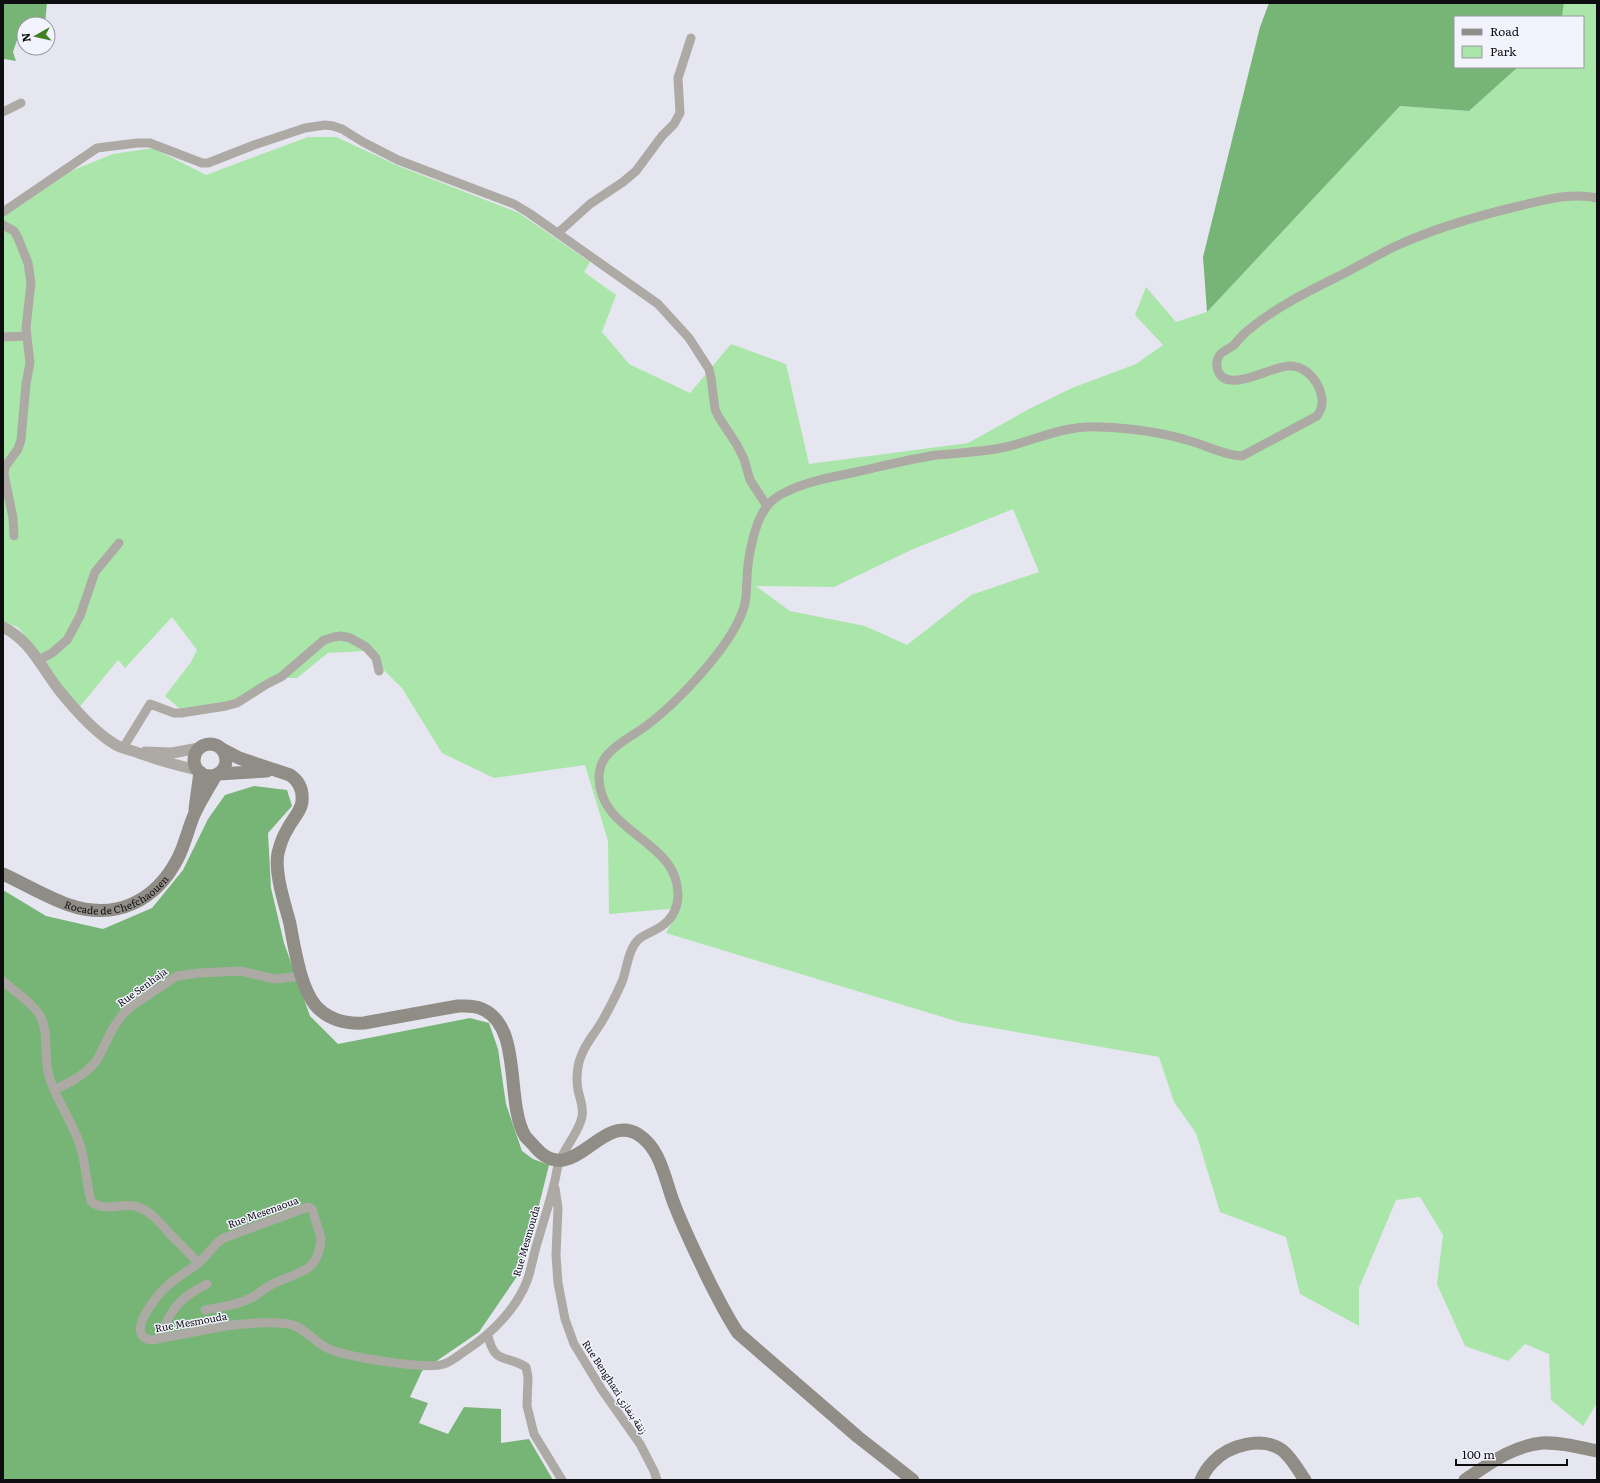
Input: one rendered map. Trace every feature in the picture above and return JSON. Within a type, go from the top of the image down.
[{"type":"main road","points":[[276,771],[261,770],[210,776],[198,771],[194,759],[199,748],[209,744],[218,746],[239,758],[276,771],[290,774],[296,779],[303,794],[302,803],[286,832],[278,853],[278,871],[301,976],[310,997],[316,1005],[333,1019],[342,1023],[364,1023],[458,1006],[472,1006],[483,1009],[493,1016],[504,1032],[507,1040],[517,1113],[526,1136],[540,1153],[549,1159],[559,1161],[567,1160],[605,1136],[618,1130],[626,1130],[636,1133],[650,1143],[656,1152],[674,1206],[729,1320],[738,1333],[858,1437],[913,1480]]},
{"type":"main road","points":[[217,775],[222,771],[226,762],[225,753],[222,749]]},
{"type":"main road","name":"Rocade de Chefchaouen","points":[[194,815],[198,771]]},
{"type":"main road","name":"Rocade de Chefchaouen","points":[[3,874],[69,905],[92,910],[120,908],[135,903],[146,897],[163,881],[178,858],[194,815],[217,775]]},
{"type":"main road","points":[[1465,1480],[1493,1461],[1511,1451],[1525,1446],[1543,1443],[1566,1444],[1597,1451]]},
{"type":"main road","points":[[1201,1480],[1213,1461],[1223,1454],[1239,1447],[1255,1444],[1265,1444],[1282,1450],[1293,1462],[1305,1480]]},
{"type":"street","points":[[558,233],[590,204],[623,182],[636,171],[662,136],[674,124],[680,113],[678,78],[691,38]]},
{"type":"street","points":[[3,112],[21,103]]},
{"type":"street","points":[[3,212],[97,148],[137,143],[150,143],[202,163],[208,163],[254,145],[305,128],[326,125],[342,129],[363,142],[398,160],[514,204],[558,233],[658,304],[689,338],[708,369],[711,378],[715,409],[718,416],[737,445],[744,458],[750,480],[767,506],[781,494],[805,484],[932,456],[988,450],[1009,446],[1059,430],[1079,427],[1099,426],[1149,432],[1190,441],[1229,456],[1242,456],[1317,416],[1321,410],[1323,399],[1318,386],[1306,370],[1290,365],[1268,371],[1245,380],[1225,380],[1217,369],[1217,361],[1220,354],[1232,346],[1250,328],[1319,286],[1396,246],[1433,231],[1487,213],[1560,196],[1589,196],[1597,198]]},
{"type":"street","points":[[3,225],[14,231],[18,238],[28,263],[31,283],[26,320],[26,336],[30,363],[26,384],[21,440],[18,450],[5,467],[4,474],[13,518],[14,536]]},
{"type":"street","points":[[3,337],[26,336]]},
{"type":"street","name":"Rue Mesmouda","points":[[199,1263],[166,1287],[156,1298],[146,1313],[142,1323],[141,1333],[147,1339],[158,1339],[215,1328],[269,1322],[298,1326],[324,1347],[336,1351],[385,1362],[426,1366],[441,1365],[449,1362],[488,1336],[515,1303],[526,1283],[559,1161],[582,1120],[583,1108],[578,1091],[577,1075],[582,1053],[604,1019],[622,982],[637,940],[663,926],[670,919],[675,912],[678,896],[673,871],[662,856],[625,827],[607,807],[599,782],[602,762],[610,752],[644,727],[687,689],[714,659],[738,623],[746,600],[749,558],[758,524],[767,506]]},
{"type":"street","points":[[39,660],[52,653],[67,640],[80,616],[95,572],[119,544]]},
{"type":"street","points":[[3,627],[15,634],[24,642],[69,702],[87,721],[111,741],[124,748],[157,760],[198,771]]},
{"type":"street","points":[[124,748],[150,704],[174,713],[181,713],[237,703],[281,677],[324,640],[329,638],[341,636],[350,638],[366,647],[376,658],[379,671]]},
{"type":"street","points":[[134,752],[172,753],[199,748]]},
{"type":"street","name":"Rue Senhaja","points":[[54,1090],[75,1079],[93,1065],[123,1014],[176,976],[192,973],[241,971],[275,979],[301,976]]},
{"type":"street","points":[[3,981],[25,998],[39,1014],[45,1031],[46,1062],[54,1090],[80,1143],[91,1202],[96,1206],[102,1207],[130,1205],[145,1210],[159,1221],[199,1263]]},
{"type":"street","name":"Rue Benghazi زنقة بنغازي","points":[[554,1183],[558,1208],[556,1255],[558,1284],[565,1319],[574,1344],[602,1390],[640,1444],[657,1480]]},
{"type":"street","name":"Rue Mesenaoua","points":[[199,1263],[217,1243],[224,1238],[308,1207],[312,1209],[321,1242],[315,1259],[307,1270],[269,1286],[247,1300],[205,1310]]},
{"type":"street","points":[[158,1339],[168,1318],[177,1304],[186,1295],[207,1284]]},
{"type":"street","points":[[488,1336],[492,1350],[499,1357],[520,1363],[526,1367],[528,1377],[527,1406],[534,1434],[562,1480]]},
{"type":"green space","points":[[3,3],[47,3],[46,16],[16,16],[16,43],[13,52],[16,61],[4,59],[3,63]]},
{"type":"green space","points":[[1269,3],[1564,3],[1562,16],[1454,16],[1454,68],[1517,68],[1469,111],[1400,106],[1207,312],[1203,257],[1260,27]]},
{"type":"green space","points":[[1564,3],[1597,3],[1597,1403],[1583,1426],[1551,1400],[1549,1354],[1525,1344],[1508,1361],[1465,1346],[1437,1284],[1443,1235],[1420,1197],[1396,1200],[1359,1288],[1359,1326],[1300,1294],[1286,1237],[1220,1212],[1196,1133],[1174,1102],[1159,1057],[959,1022],[666,933],[680,908],[609,914],[608,841],[585,765],[494,778],[442,753],[402,688],[364,651],[328,653],[297,678],[269,678],[235,702],[180,709],[165,696],[191,662],[197,650],[172,617],[125,668],[118,660],[78,709],[48,665],[18,627],[3,622],[3,217],[71,171],[113,154],[153,148],[206,175],[308,137],[336,137],[401,167],[519,213],[590,262],[584,272],[616,295],[602,332],[629,364],[690,393],[731,344],[786,364],[809,464],[968,443],[1029,409],[1072,388],[1136,364],[1163,345],[1135,315],[1146,287],[1176,322],[1207,312],[1400,106],[1469,111],[1517,68],[1584,68],[1584,16],[1562,16]],"holes":[[[1013,509],[1039,572],[971,595],[907,645],[865,626],[790,611],[756,586],[834,587],[911,550]]]},
{"type":"green space","points":[[254,786],[287,790],[292,806],[268,833],[271,888],[284,943],[310,1016],[338,1044],[470,1018],[489,1023],[498,1049],[506,1104],[522,1151],[533,1159],[549,1165],[533,1229],[518,1275],[479,1332],[422,1371],[410,1397],[428,1403],[419,1423],[448,1434],[464,1407],[501,1409],[501,1443],[529,1439],[553,1480],[3,1480],[3,890],[46,916],[103,929],[152,908],[183,870],[208,819],[225,795]]}]
